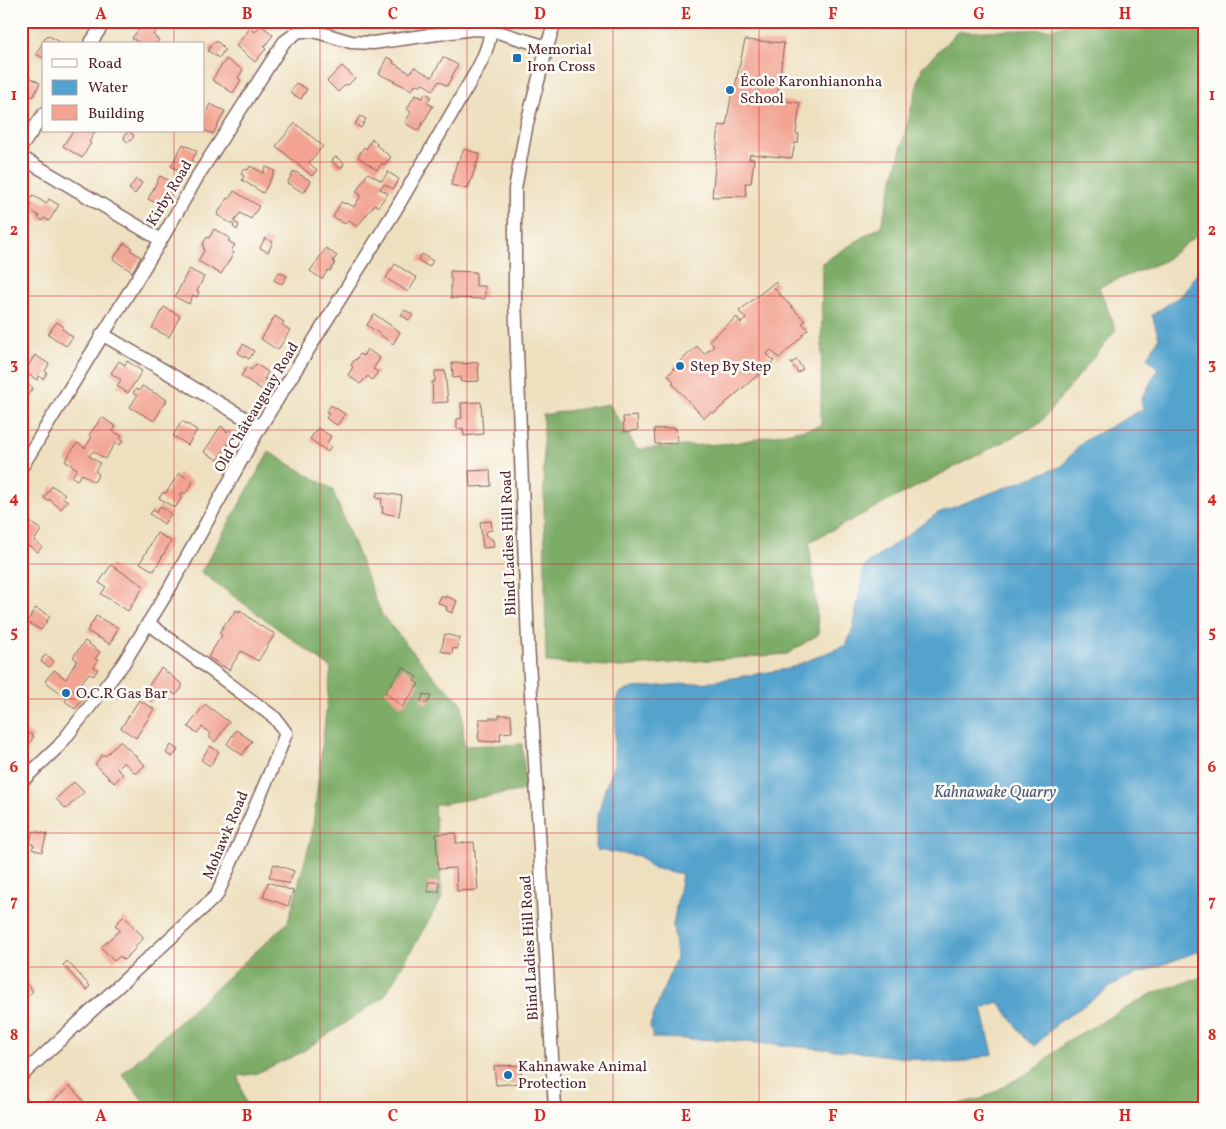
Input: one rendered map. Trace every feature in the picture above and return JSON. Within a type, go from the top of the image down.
[{"type":"street","points":[[91,42],[105,21]]},
{"type":"street","name":"Blind Ladies Hill Road","points":[[555,21],[528,123],[515,189],[515,298],[528,643],[555,1108]]},
{"type":"street","points":[[491,25],[547,47]]},
{"type":"street","name":"Kirby Road","points":[[21,468],[199,174],[284,42],[299,31],[314,31],[351,42],[373,43],[491,25]]},
{"type":"street","name":"Old Châteauguay Road","points":[[21,782],[59,746],[123,664],[168,591],[260,427],[391,217],[468,86],[485,54],[491,25]]},
{"type":"street","points":[[21,147],[42,117]]},
{"type":"street","points":[[21,157],[160,240]]},
{"type":"street","points":[[102,334],[260,427]]},
{"type":"street","name":"Mohawk Road","points":[[21,1076],[217,896],[286,733],[275,718],[148,623]]},
{"type":"street","points":[[21,1102],[26,1108]]},
{"type":"green space","points":[[1078,21],[1205,21],[1205,229],[1164,261],[1099,287],[1116,330],[1040,423],[809,542],[819,634],[787,654],[621,667],[546,662],[543,415],[609,404],[637,449],[735,443],[821,426],[822,263],[881,226],[922,67],[957,32],[1052,29]]},
{"type":"green space","points":[[269,452],[332,489],[382,615],[436,679],[462,703],[464,746],[522,744],[526,790],[434,805],[442,898],[384,997],[300,1053],[255,1074],[238,1076],[247,1108],[149,1108],[122,1074],[288,922],[312,835],[331,668],[201,572]]},
{"type":"green space","points":[[1205,976],[1205,1108],[938,1108],[981,1099],[1037,1068],[1067,1041],[1155,992]]},
{"type":"water","name":"Kahnawake Quarry","points":[[1205,261],[1205,949],[1121,980],[1058,1023],[1035,1046],[1025,1038],[999,1002],[982,1008],[993,1054],[955,1064],[866,1053],[724,1040],[653,1038],[650,1025],[676,958],[673,925],[682,874],[652,868],[639,856],[596,850],[597,818],[613,769],[617,699],[621,692],[634,688],[708,682],[787,669],[846,645],[853,629],[864,566],[938,513],[1062,466],[1082,442],[1143,409],[1141,400],[1158,369],[1147,357],[1159,338],[1152,315],[1183,294]]},
{"type":"building","points":[[145,21],[151,21],[159,27],[153,35],[159,40],[158,42],[138,42],[132,38]]},
{"type":"building","points":[[261,25],[273,35],[264,47],[266,49],[255,62],[236,46],[250,28],[255,32]]},
{"type":"building","points":[[47,35],[59,42],[43,42]]},
{"type":"building","points":[[745,40],[784,43],[777,100],[800,103],[796,134],[799,134],[798,143],[795,143],[792,158],[750,154],[749,159],[754,159],[751,183],[745,183],[746,196],[712,197],[719,125],[726,126],[732,91],[734,91]]},
{"type":"building","points":[[215,42],[218,42],[225,49],[219,58],[208,51]]},
{"type":"building","points":[[42,44],[42,57],[36,54]]},
{"type":"building","points":[[387,57],[410,73],[414,67],[432,77],[443,57],[458,65],[447,86],[439,81],[433,90],[422,83],[420,86],[416,84],[412,90],[379,74]]},
{"type":"building","points":[[226,59],[243,70],[238,78],[241,80],[233,93],[212,80]]},
{"type":"building","points":[[342,66],[355,78],[338,92],[327,81]]},
{"type":"building","points":[[27,76],[40,83],[33,97],[21,91],[21,86]]},
{"type":"building","points":[[296,83],[307,89],[301,99],[290,93]]},
{"type":"building","points":[[425,93],[431,96],[427,103],[433,106],[418,131],[405,123],[411,112],[407,109],[415,95],[423,98]]},
{"type":"building","points":[[210,104],[225,111],[213,134],[205,130],[205,115]]},
{"type":"building","points":[[360,116],[366,119],[361,128],[355,124]]},
{"type":"building","points":[[295,123],[323,146],[309,163],[317,170],[312,176],[276,146]]},
{"type":"building","points":[[72,132],[95,132],[82,158],[63,146]]},
{"type":"building","points":[[130,132],[134,135],[128,142],[124,139],[125,135]]},
{"type":"building","points":[[372,139],[377,143],[376,145],[391,157],[384,165],[382,163],[377,170],[358,157]]},
{"type":"building","points":[[183,144],[197,151],[185,174],[171,166]]},
{"type":"building","points":[[464,149],[480,154],[468,189],[451,185],[457,161],[459,161]]},
{"type":"building","points":[[336,157],[344,163],[339,168],[332,162]]},
{"type":"building","points":[[250,166],[263,173],[266,167],[275,171],[263,193],[242,180],[244,176],[241,174],[244,169],[248,170]]},
{"type":"building","points":[[294,171],[311,181],[304,193],[287,183]]},
{"type":"building","points":[[388,172],[399,179],[393,189],[384,184],[380,189],[388,193],[378,207],[375,204],[357,227],[348,220],[345,224],[333,217],[341,202],[354,207],[361,195],[356,192],[368,173],[382,181]]},
{"type":"building","points":[[160,176],[176,184],[164,207],[148,199]]},
{"type":"building","points":[[136,179],[142,183],[135,194],[129,189]]},
{"type":"building","points":[[234,191],[259,206],[251,219],[240,213],[234,222],[239,225],[237,230],[233,227],[234,225],[217,215],[227,198],[229,199]]},
{"type":"building","points":[[33,195],[46,204],[49,199],[59,205],[49,221],[44,218],[42,221],[38,218],[39,216],[29,209],[32,205],[28,203]]},
{"type":"building","points":[[214,229],[230,238],[228,241],[235,245],[231,251],[234,253],[221,274],[198,261],[204,251],[203,244]]},
{"type":"building","points":[[265,238],[273,242],[268,252],[260,248]]},
{"type":"building","points":[[124,243],[132,248],[130,250],[141,257],[132,272],[113,259]]},
{"type":"building","points":[[326,248],[337,256],[333,261],[335,263],[330,271],[328,270],[322,279],[310,271]]},
{"type":"building","points":[[422,254],[433,261],[429,267],[418,260]]},
{"type":"building","points":[[395,264],[417,278],[408,292],[386,278]]},
{"type":"building","points":[[189,269],[204,277],[197,291],[199,292],[197,297],[193,295],[189,304],[175,297]]},
{"type":"building","points":[[450,271],[476,272],[476,286],[485,286],[485,299],[451,298]]},
{"type":"building","points":[[279,272],[287,276],[282,284],[274,280]]},
{"type":"building","points":[[775,282],[778,285],[774,288],[805,321],[802,323],[808,329],[779,358],[771,350],[767,354],[774,361],[713,414],[711,412],[704,418],[672,383],[674,382],[668,375],[697,346],[704,354],[714,346],[709,340],[737,317],[741,323],[746,319],[739,311]]},
{"type":"building","points":[[164,307],[180,316],[169,337],[152,328]]},
{"type":"building","points":[[405,310],[413,315],[409,320],[401,315]]},
{"type":"building","points":[[374,314],[400,332],[393,344],[367,325]]},
{"type":"building","points":[[275,316],[284,322],[282,325],[290,330],[278,350],[261,339]]},
{"type":"building","points":[[57,322],[64,327],[62,329],[73,337],[66,346],[48,334]]},
{"type":"building","points":[[243,344],[254,351],[249,359],[238,353]]},
{"type":"building","points":[[367,349],[380,358],[373,369],[378,372],[372,380],[368,376],[360,384],[348,375],[355,359],[360,354],[363,356]]},
{"type":"building","points":[[35,355],[49,364],[43,379],[39,376],[37,380],[24,372]]},
{"type":"building","points":[[797,360],[803,369],[798,373],[791,363]]},
{"type":"building","points":[[119,361],[125,365],[127,361],[142,371],[128,393],[117,386],[121,380],[111,373]]},
{"type":"building","points":[[478,362],[479,381],[461,382],[460,377],[453,378],[452,363]]},
{"type":"building","points":[[256,364],[268,372],[264,379],[269,381],[264,391],[241,376],[247,367],[251,370]]},
{"type":"building","points":[[435,371],[445,371],[448,402],[433,403],[432,382],[435,382]]},
{"type":"building","points":[[21,380],[33,388],[26,398],[21,394]]},
{"type":"building","points":[[142,386],[167,400],[154,421],[130,407],[137,396],[133,393],[136,389],[139,391]]},
{"type":"building","points":[[481,402],[483,434],[464,436],[463,428],[457,429],[457,419],[462,418],[461,403]]},
{"type":"building","points":[[331,405],[345,414],[337,425],[326,418],[329,414],[326,412]]},
{"type":"building","points":[[637,416],[638,430],[624,432],[623,417]]},
{"type":"building","points":[[102,417],[116,427],[113,431],[122,436],[120,439],[123,441],[120,445],[116,442],[105,459],[93,451],[89,456],[100,463],[95,471],[99,474],[94,482],[82,474],[77,480],[72,477],[77,469],[65,461],[77,443],[85,448],[92,437],[89,435]]},
{"type":"building","points":[[182,421],[197,430],[188,445],[173,436]]},
{"type":"building","points":[[221,426],[227,432],[230,429],[234,435],[218,460],[204,452]]},
{"type":"building","points":[[318,428],[331,436],[327,443],[331,446],[328,452],[310,439]]},
{"type":"building","points":[[676,428],[677,443],[655,444],[654,429]]},
{"type":"building","points":[[490,470],[491,486],[470,487],[469,471]]},
{"type":"building","points":[[179,473],[193,482],[185,494],[183,492],[180,496],[182,497],[175,508],[159,498],[163,492],[166,493]]},
{"type":"building","points":[[52,486],[65,494],[62,497],[68,501],[61,509],[49,499],[48,501],[44,498]]},
{"type":"building","points":[[377,492],[402,496],[399,516],[382,513],[382,499],[376,498]]},
{"type":"building","points":[[160,506],[171,514],[164,524],[150,514],[153,510],[156,513]]},
{"type":"building","points":[[491,521],[492,530],[487,531],[485,535],[493,540],[494,547],[483,548],[480,522]]},
{"type":"building","points":[[30,522],[41,530],[34,541],[42,546],[38,552],[21,541],[23,533]]},
{"type":"building","points":[[157,533],[171,541],[154,571],[140,563]]},
{"type":"building","points":[[111,565],[144,586],[128,611],[101,594],[106,587],[99,583]]},
{"type":"building","points":[[441,596],[457,601],[452,613],[446,610],[447,607],[438,603]]},
{"type":"building","points":[[35,608],[50,616],[41,630],[27,622]]},
{"type":"building","points":[[236,610],[239,612],[240,610],[259,625],[275,634],[258,661],[241,651],[229,670],[208,657],[222,635],[219,633]]},
{"type":"building","points":[[96,616],[118,628],[110,644],[87,631]]},
{"type":"building","points":[[445,634],[460,638],[457,649],[453,648],[452,654],[441,651]]},
{"type":"building","points":[[85,641],[100,652],[95,659],[98,661],[94,667],[98,670],[93,676],[89,673],[78,687],[76,686],[73,690],[83,699],[75,709],[65,701],[67,698],[45,681],[54,670],[66,679],[77,660],[73,657]]},
{"type":"building","points":[[46,655],[54,661],[49,667],[41,662]]},
{"type":"building","points":[[403,667],[417,677],[414,681],[419,684],[402,707],[385,692]]},
{"type":"building","points":[[161,668],[183,685],[176,695],[171,692],[167,698],[159,692],[152,702],[142,695]]},
{"type":"building","points":[[423,694],[431,696],[428,703],[421,701]]},
{"type":"building","points":[[139,700],[154,709],[136,738],[121,728]]},
{"type":"building","points":[[205,704],[229,722],[215,742],[209,737],[211,734],[202,727],[197,733],[188,727]]},
{"type":"building","points":[[499,715],[511,715],[512,732],[500,733],[501,741],[479,741],[479,719],[499,718]]},
{"type":"building","points":[[21,729],[34,736],[26,750],[21,747]]},
{"type":"building","points":[[236,730],[252,741],[242,755],[227,744]]},
{"type":"building","points":[[120,741],[145,765],[136,774],[124,762],[117,769],[123,774],[114,783],[95,764],[103,754],[105,756]]},
{"type":"building","points":[[171,745],[178,750],[172,757],[166,753]]},
{"type":"building","points":[[210,746],[219,752],[210,766],[201,760]]},
{"type":"building","points":[[74,782],[84,792],[66,809],[56,799]]},
{"type":"building","points":[[33,831],[47,834],[42,852],[32,849],[34,845],[30,843]]},
{"type":"building","points":[[456,833],[456,843],[474,842],[478,890],[457,891],[456,868],[438,869],[436,834]]},
{"type":"building","points":[[21,845],[27,845],[26,861],[21,861]]},
{"type":"building","points":[[274,864],[294,871],[289,884],[269,877]]},
{"type":"building","points":[[268,882],[293,891],[288,906],[263,897]]},
{"type":"building","points":[[428,882],[439,882],[439,892],[428,892]]},
{"type":"building","points":[[124,916],[144,938],[124,960],[120,956],[114,961],[101,947],[120,930],[115,925]]},
{"type":"building","points":[[67,961],[90,986],[86,990],[63,965]]},
{"type":"building","points":[[21,980],[33,991],[21,1003]]},
{"type":"building","name":"Kahnawake Animal Protection","points":[[521,1065],[522,1083],[496,1085],[494,1066]]},
{"type":"building","points":[[70,1086],[86,1104],[82,1108],[45,1108]]},
{"type":"place","name":"Memorial Iron Cross","points":[[517,58]]},
{"type":"place","name":"École Karonhianonha School","points":[[730,90]]},
{"type":"place","name":"Step By Step","points":[[680,366]]},
{"type":"place","name":"O.C.R Gas Bar","points":[[66,693]]},
{"type":"place","name":"Kahnawake Animal Protection","points":[[508,1075]]}]
